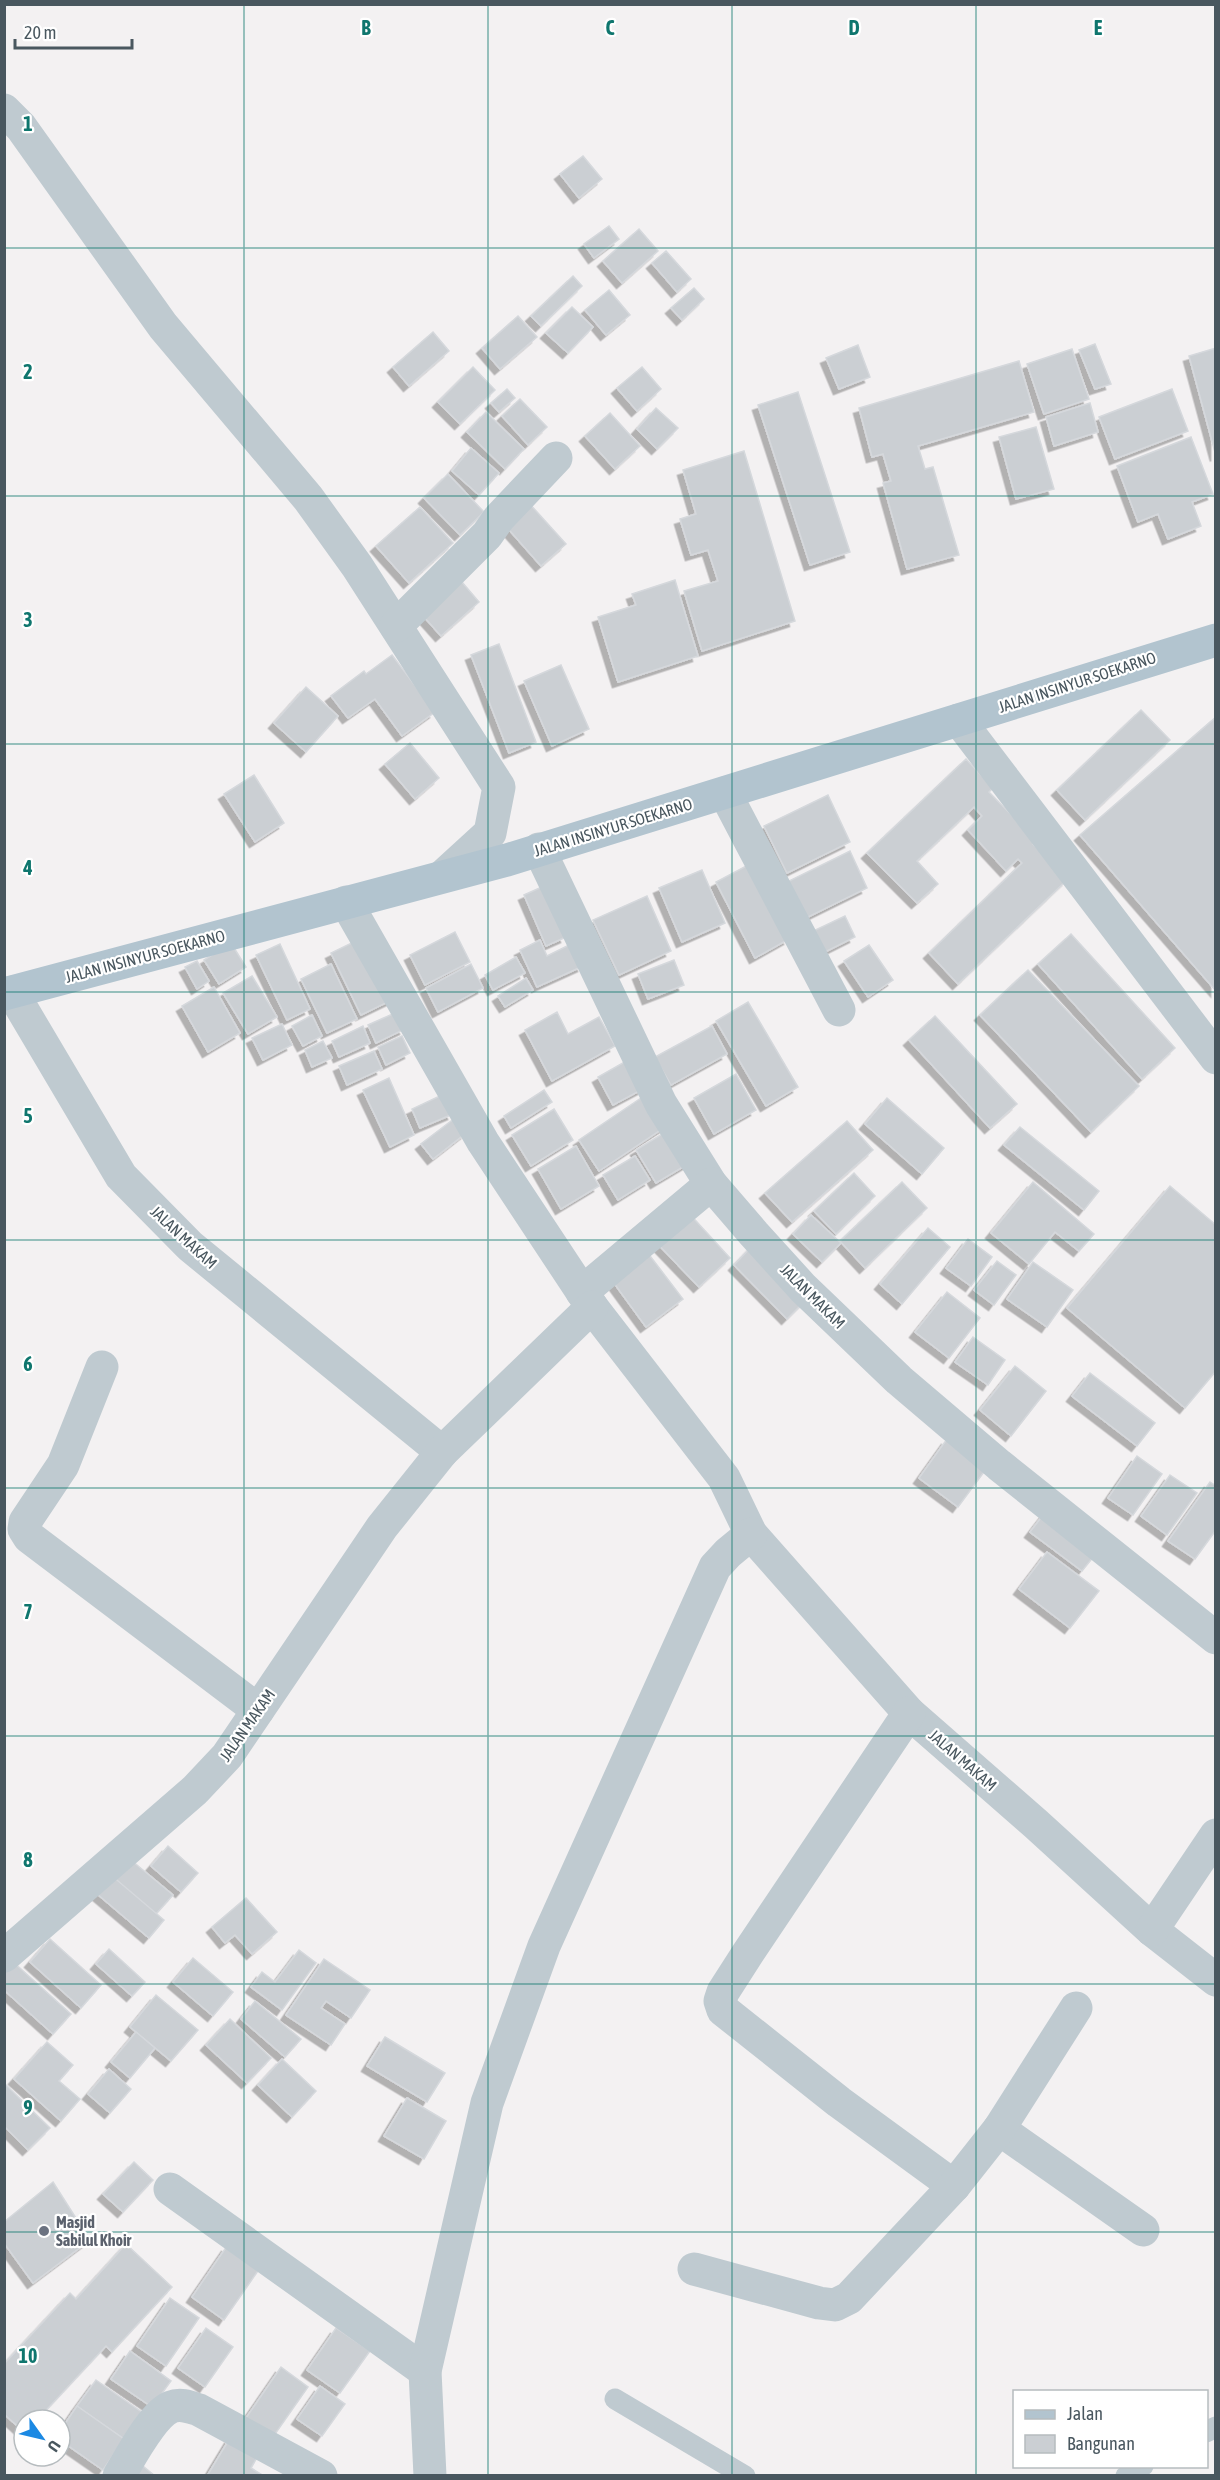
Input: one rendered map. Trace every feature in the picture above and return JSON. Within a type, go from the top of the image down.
[{"type":"main road","name":"JALAN INSINYUR SOEKARNO","points":[[8,993],[539,849],[1215,640]]},
{"type":"street","points":[[4,110],[21,127],[163,326],[308,498],[357,566],[499,788],[490,833],[443,876]]},
{"type":"street","points":[[396,626],[488,535],[498,518],[556,458]]},
{"type":"street","points":[[960,720],[1215,1058]]},
{"type":"street","points":[[725,793],[839,1010]]},
{"type":"street","name":"JALAN MAKAM","points":[[539,849],[661,1104],[711,1184],[803,1288],[899,1380],[999,1465],[1215,1638]]},
{"type":"street","name":"JALAN MAKAM","points":[[346,902],[483,1142],[587,1300],[724,1478],[751,1534],[909,1713],[1152,1930],[1215,1980]]},
{"type":"street","name":"JALAN MAKAM","points":[[8,993],[121,1176],[190,1246],[442,1452]]},
{"type":"street","points":[[587,1300],[711,1184]]},
{"type":"street","name":"JALAN MAKAM","points":[[4,1956],[195,1790],[227,1756],[382,1527],[442,1452],[587,1300]]},
{"type":"street","points":[[102,1367],[63,1465],[25,1522],[24,1529],[29,1537],[258,1710]]},
{"type":"street","points":[[429,2475],[425,2371],[487,2103],[544,1946],[715,1567],[751,1534]]},
{"type":"street","points":[[909,1713],[729,1983],[720,2001],[723,2010],[730,2017],[839,2102],[954,2186]]},
{"type":"street","points":[[1152,1930],[1215,1834]]},
{"type":"street","points":[[694,2269],[819,2303],[835,2305],[849,2298],[954,2186],[999,2128],[1076,2008]]},
{"type":"street","points":[[999,2128],[1143,2230]]},
{"type":"street","points":[[170,2189],[425,2371]]},
{"type":"street","points":[[119,2475],[159,2415],[172,2406],[185,2405],[199,2410],[321,2475]]},
{"type":"lane","points":[[615,2399],[745,2475]]},
{"type":"building","points":[[583,156],[602,179],[579,198],[560,174]]},
{"type":"building","points":[[609,226],[619,239],[594,258],[584,244]]},
{"type":"building","points":[[639,229],[658,251],[622,283],[603,261]]},
{"type":"building","points":[[666,251],[691,279],[677,292],[652,263]]},
{"type":"building","points":[[573,276],[582,286],[541,326],[531,316]]},
{"type":"building","points":[[694,288],[704,299],[682,320],[671,308]]},
{"type":"building","points":[[609,290],[630,315],[606,335],[585,310]]},
{"type":"building","points":[[572,307],[593,327],[568,353],[546,333]]},
{"type":"building","points":[[518,316],[537,337],[500,369],[482,348]]},
{"type":"building","points":[[433,332],[449,351],[409,386],[393,367]]},
{"type":"building","points":[[1095,344],[1111,384],[1095,389],[1079,350]]},
{"type":"building","points":[[858,345],[870,377],[839,389],[826,358]]},
{"type":"building","points":[[1216,348],[1216,456],[1189,356]]},
{"type":"building","points":[[1072,349],[1089,399],[1044,414],[1027,364]]},
{"type":"building","points":[[1019,361],[1034,412],[918,446],[925,469],[933,467],[959,555],[907,569],[883,483],[891,481],[883,454],[872,457],[859,408]]},
{"type":"building","points":[[473,367],[495,390],[460,424],[438,402]]},
{"type":"building","points":[[642,367],[661,389],[637,411],[617,388]]},
{"type":"building","points":[[507,389],[515,398],[499,412],[491,403]]},
{"type":"building","points":[[1172,389],[1188,431],[1115,459],[1099,417]]},
{"type":"building","points":[[798,392],[850,552],[810,565],[758,405]]},
{"type":"building","points":[[520,399],[547,427],[528,445],[502,416]]},
{"type":"building","points":[[1090,403],[1098,432],[1054,446],[1046,417]]},
{"type":"building","points":[[656,408],[678,428],[657,449],[637,429]]},
{"type":"building","points":[[486,412],[524,449],[505,469],[467,432]]},
{"type":"building","points":[[610,413],[640,446],[615,469],[585,436]]},
{"type":"building","points":[[1036,427],[1054,489],[1016,499],[999,437]]},
{"type":"building","points":[[1191,437],[1213,494],[1192,502],[1201,526],[1168,539],[1158,514],[1138,522],[1117,466]]},
{"type":"building","points":[[471,448],[499,473],[479,495],[452,471]]},
{"type":"building","points":[[744,451],[795,621],[702,651],[684,591],[718,581],[708,550],[691,555],[680,519],[696,514],[683,470]]},
{"type":"building","points":[[448,474],[484,512],[460,535],[424,498]]},
{"type":"building","points":[[528,502],[566,544],[541,566],[504,524]]},
{"type":"building","points":[[420,507],[453,543],[409,583],[376,546]]},
{"type":"building","points":[[456,575],[479,602],[441,636],[417,609]]},
{"type":"building","points":[[675,580],[698,656],[618,682],[598,617],[636,605],[632,594]]},
{"type":"building","points":[[499,644],[536,742],[509,753],[471,655]]},
{"type":"building","points":[[392,655],[435,712],[402,736],[375,699],[348,718],[331,696],[364,671],[366,674]]},
{"type":"building","points":[[561,665],[589,729],[552,746],[524,681]]},
{"type":"building","points":[[306,687],[338,716],[306,752],[274,723]]},
{"type":"building","points":[[1141,710],[1170,740],[1085,820],[1057,790]]},
{"type":"building","points":[[1216,717],[1216,991],[1080,835]]},
{"type":"building","points":[[410,743],[439,778],[415,799],[385,764]]},
{"type":"building","points":[[966,759],[993,788],[989,792],[1037,841],[1033,844],[1067,880],[958,984],[929,953],[1022,863],[1018,859],[1006,871],[968,830],[982,816],[974,807],[917,861],[938,884],[917,903],[867,853]]},
{"type":"building","points":[[254,775],[284,823],[255,842],[224,794]]},
{"type":"building","points":[[828,795],[850,842],[787,873],[764,826]]},
{"type":"building","points":[[850,851],[867,888],[804,919],[787,882]]},
{"type":"building","points":[[750,864],[789,939],[755,958],[716,882]]},
{"type":"building","points":[[702,870],[725,923],[682,942],[659,888]]},
{"type":"building","points":[[544,886],[566,937],[546,946],[524,895]]},
{"type":"building","points":[[647,896],[671,951],[619,975],[593,920]]},
{"type":"building","points":[[845,916],[855,937],[821,954],[811,932]]},
{"type":"building","points":[[455,932],[470,962],[425,985],[410,955]]},
{"type":"building","points":[[1071,934],[1175,1048],[1142,1079],[1038,964]]},
{"type":"building","points":[[364,937],[394,999],[361,1015],[331,953]]},
{"type":"building","points":[[540,940],[547,956],[573,943],[583,966],[537,987],[520,950]]},
{"type":"building","points":[[231,943],[246,967],[219,984],[204,960]]},
{"type":"building","points":[[280,944],[310,1009],[287,1020],[256,955]]},
{"type":"building","points":[[869,945],[893,980],[868,997],[844,961]]},
{"type":"building","points":[[516,957],[525,973],[493,990],[485,975]]},
{"type":"building","points":[[674,960],[684,985],[648,999],[638,974]]},
{"type":"building","points":[[197,961],[209,981],[197,989],[185,967]]},
{"type":"building","points":[[331,964],[357,1019],[327,1033],[301,979]]},
{"type":"building","points":[[471,964],[483,988],[438,1012],[426,988]]},
{"type":"building","points":[[1028,970],[1139,1086],[1091,1132],[980,1015]]},
{"type":"building","points":[[252,976],[277,1017],[248,1034],[223,993]]},
{"type":"building","points":[[526,978],[533,990],[505,1007],[498,996]]},
{"type":"building","points":[[214,987],[240,1033],[208,1052],[182,1006]]},
{"type":"building","points":[[748,1002],[798,1087],[766,1106],[716,1021]]},
{"type":"building","points":[[397,1012],[405,1029],[376,1043],[368,1025]]},
{"type":"building","points":[[557,1012],[568,1034],[599,1017],[615,1046],[552,1081],[525,1030]]},
{"type":"building","points":[[312,1015],[322,1036],[303,1046],[292,1026]]},
{"type":"building","points":[[935,1016],[1017,1104],[990,1128],[909,1040]]},
{"type":"building","points":[[282,1024],[292,1045],[263,1060],[252,1038]]},
{"type":"building","points":[[363,1026],[370,1043],[339,1057],[332,1041]]},
{"type":"building","points":[[712,1026],[727,1054],[671,1085],[655,1057]]},
{"type":"building","points":[[402,1036],[410,1053],[386,1065],[378,1047]]},
{"type":"building","points":[[323,1041],[332,1058],[312,1067],[305,1050]]},
{"type":"building","points":[[374,1051],[382,1069],[347,1085],[339,1066]]},
{"type":"building","points":[[628,1060],[643,1089],[613,1105],[598,1077]]},
{"type":"building","points":[[736,1074],[756,1110],[714,1134],[694,1098]]},
{"type":"building","points":[[389,1078],[414,1135],[390,1147],[363,1090]]},
{"type":"building","points":[[544,1090],[552,1102],[511,1128],[504,1116]]},
{"type":"building","points":[[444,1094],[453,1114],[420,1128],[412,1109]]},
{"type":"building","points":[[644,1096],[665,1127],[599,1171],[579,1140]]},
{"type":"building","points":[[887,1098],[944,1148],[922,1174],[865,1124]]},
{"type":"building","points":[[554,1109],[573,1140],[531,1166],[512,1135]]},
{"type":"building","points":[[455,1118],[466,1133],[433,1159],[421,1144]]},
{"type":"building","points":[[847,1121],[873,1150],[792,1222],[765,1193]]},
{"type":"building","points":[[1020,1127],[1099,1191],[1084,1210],[1004,1145]]},
{"type":"building","points":[[672,1128],[693,1161],[656,1183],[636,1150]]},
{"type":"building","points":[[576,1146],[599,1186],[561,1209],[538,1169]]},
{"type":"building","points":[[635,1156],[650,1180],[618,1200],[603,1175]]},
{"type":"building","points":[[854,1173],[875,1196],[836,1234],[814,1211]]},
{"type":"building","points":[[902,1182],[927,1208],[865,1268],[840,1241]]},
{"type":"building","points":[[1033,1182],[1094,1234],[1079,1251],[1055,1232],[1029,1264],[991,1233]]},
{"type":"building","points":[[1170,1186],[1216,1225],[1216,1371],[1185,1408],[1067,1308]]},
{"type":"building","points":[[686,1210],[730,1258],[699,1287],[654,1240]]},
{"type":"building","points":[[811,1215],[841,1243],[822,1262],[793,1234]]},
{"type":"building","points":[[928,1228],[950,1247],[902,1304],[880,1284]]},
{"type":"building","points":[[968,1239],[992,1257],[971,1286],[946,1268]]},
{"type":"building","points":[[755,1243],[809,1297],[787,1319],[734,1265]]},
{"type":"building","points":[[644,1248],[683,1299],[646,1327],[608,1275]]},
{"type":"building","points":[[997,1261],[1016,1275],[994,1305],[974,1290]]},
{"type":"building","points":[[1033,1262],[1073,1290],[1047,1327],[1007,1299]]},
{"type":"building","points":[[947,1292],[980,1318],[949,1358],[915,1332]]},
{"type":"building","points":[[973,1337],[1005,1360],[988,1385],[955,1362]]},
{"type":"building","points":[[1015,1366],[1046,1391],[1011,1436],[980,1410]]},
{"type":"building","points":[[1090,1373],[1155,1423],[1137,1446],[1072,1396]]},
{"type":"building","points":[[947,1439],[987,1468],[958,1507],[919,1478]]},
{"type":"building","points":[[1137,1456],[1162,1474],[1133,1515],[1108,1498]]},
{"type":"building","points":[[1170,1475],[1197,1493],[1167,1535],[1141,1516]]},
{"type":"building","points":[[1210,1482],[1216,1486],[1216,1530],[1195,1559],[1168,1541]]},
{"type":"building","points":[[1047,1510],[1099,1550],[1082,1571],[1030,1532]]},
{"type":"building","points":[[1047,1552],[1099,1591],[1070,1628],[1019,1589]]},
{"type":"building","points":[[168,1846],[198,1873],[181,1892],[151,1866]]},
{"type":"building","points":[[131,1860],[173,1895],[156,1914],[115,1879]]},
{"type":"building","points":[[111,1875],[164,1920],[149,1938],[96,1893]]},
{"type":"building","points":[[246,1898],[277,1932],[252,1954],[235,1935],[225,1943],[212,1927]]},
{"type":"building","points":[[50,1939],[101,1985],[81,2008],[30,1962]]},
{"type":"building","points":[[109,1949],[145,1982],[132,1996],[96,1964]]},
{"type":"building","points":[[299,1950],[316,1963],[282,2010],[251,1987],[262,1972],[275,1982]]},
{"type":"building","points":[[193,1958],[233,1992],[213,2016],[173,1982]]},
{"type":"building","points":[[324,1959],[370,1990],[351,2018],[326,2001],[321,2008],[345,2024],[331,2045],[286,2015]]},
{"type":"building","points":[[11,1960],[71,2014],[53,2034],[4,1990],[4,1968]]},
{"type":"building","points":[[156,1995],[198,2030],[171,2061],[130,2027]]},
{"type":"building","points":[[255,2001],[301,2039],[285,2057],[241,2019]]},
{"type":"building","points":[[230,2019],[271,2058],[247,2083],[206,2045]]},
{"type":"building","points":[[136,2032],[155,2048],[130,2078],[111,2062]]},
{"type":"building","points":[[385,2037],[445,2073],[427,2102],[367,2066]]},
{"type":"building","points":[[47,2042],[73,2065],[59,2081],[80,2099],[61,2121],[14,2079]]},
{"type":"building","points":[[282,2059],[316,2091],[292,2117],[258,2085]]},
{"type":"building","points":[[109,2069],[131,2089],[110,2113],[88,2094]]},
{"type":"building","points":[[4,2083],[50,2128],[28,2150],[4,2126]]},
{"type":"building","points":[[407,2098],[446,2121],[424,2159],[384,2136]]},
{"type":"building","points":[[134,2162],[153,2180],[123,2212],[103,2194]]},
{"type":"building","name":"Masjid Sabilul Khoir","points":[[53,2182],[90,2240],[33,2283],[4,2243],[4,2222]]},
{"type":"building","points":[[126,2244],[172,2287],[112,2352],[106,2346],[48,2408],[12,2408],[12,2421],[4,2414],[4,2364],[70,2293],[76,2299]]},
{"type":"building","points":[[227,2246],[260,2268],[224,2320],[192,2297]]},
{"type":"building","points":[[170,2298],[199,2318],[166,2366],[137,2346]]},
{"type":"building","points":[[206,2328],[233,2347],[205,2387],[178,2368]]},
{"type":"building","points":[[336,2328],[370,2351],[340,2393],[307,2370]]},
{"type":"building","points":[[130,2351],[171,2381],[152,2407],[111,2379]]},
{"type":"building","points":[[281,2367],[308,2387],[273,2437],[246,2418]]},
{"type":"building","points":[[96,2380],[143,2413],[124,2439],[77,2406]]},
{"type":"building","points":[[320,2386],[345,2404],[322,2436],[297,2419]]},
{"type":"building","points":[[77,2406],[124,2439],[103,2470],[72,2448],[72,2413]]},
{"type":"building","points":[[230,2438],[258,2456],[251,2468],[264,2476],[207,2476]]},
{"type":"building","points":[[143,2466],[155,2476],[136,2476]]},
{"type":"place","name":"Masjid Sabilul Khoir","points":[[44,2231]]}]
